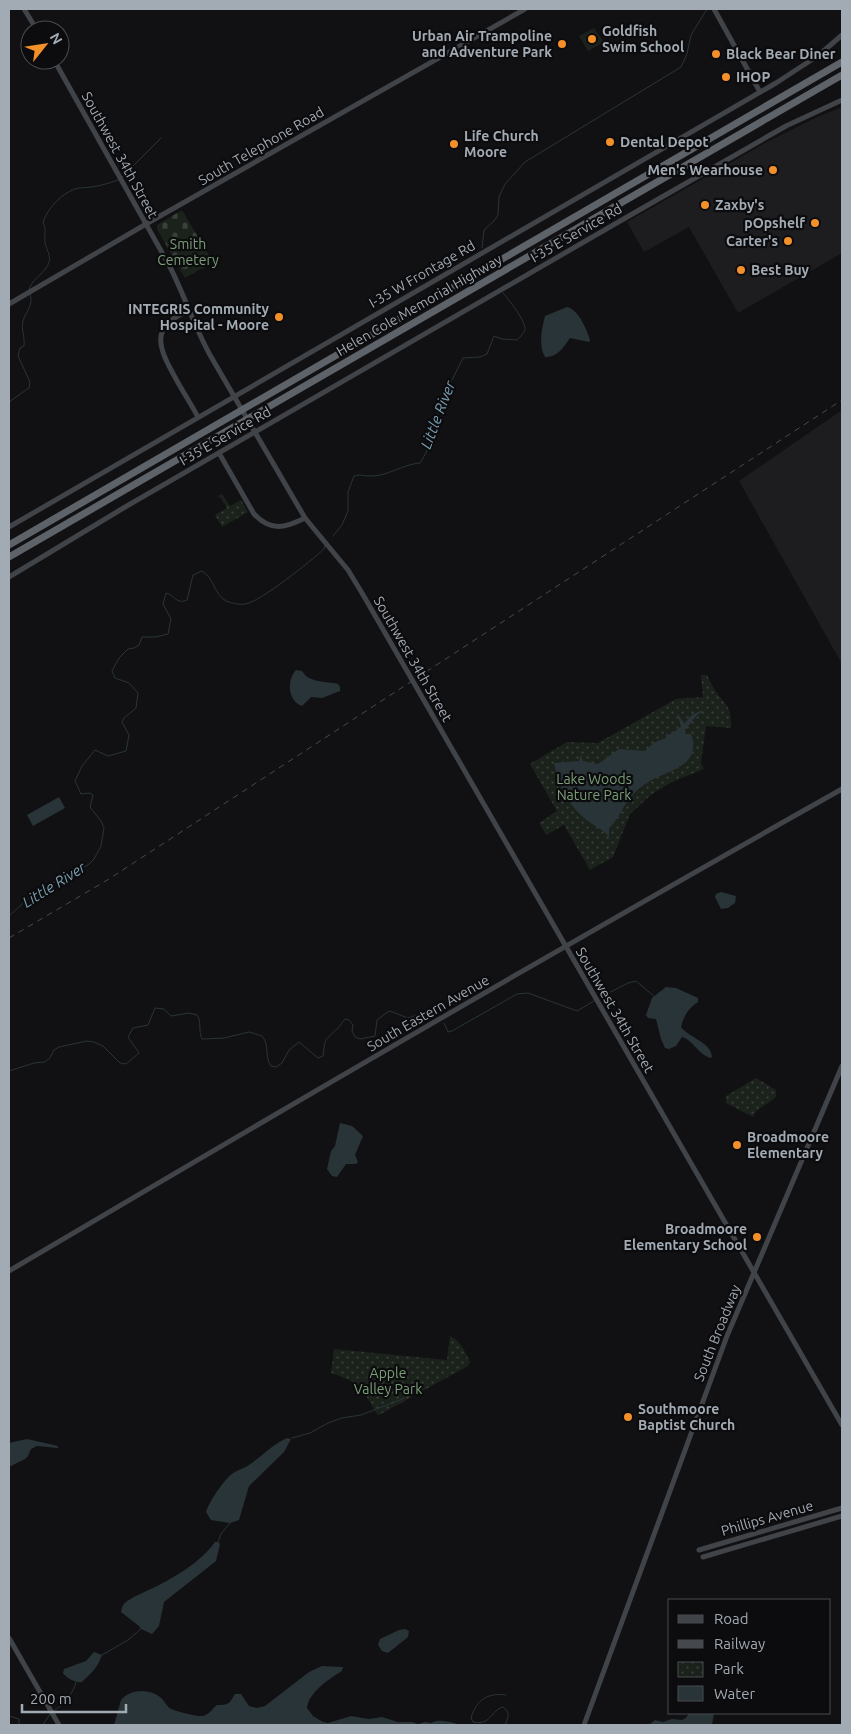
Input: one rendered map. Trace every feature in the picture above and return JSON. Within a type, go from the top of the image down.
[{"type":"highway","points":[[815,78],[842,56]]},
{"type":"highway","name":"Helen Cole Memorial Highway","points":[[9,544],[842,62]]},
{"type":"highway","name":"Helen Cole Memorial Highway","points":[[9,557],[842,74]]},
{"type":"highway","points":[[820,87],[842,80]]},
{"type":"street","points":[[24,9],[31,20]]},
{"type":"street","name":"South Telephone Road","points":[[9,304],[525,9]]},
{"type":"street","points":[[714,10],[760,92]]},
{"type":"street","name":"I-35 W Frontage Rd","points":[[9,527],[760,92],[805,65],[842,35]]},
{"type":"street","name":"Southwest 34th Street","points":[[60,70],[177,279],[203,343],[305,518],[348,570],[362,593],[842,1425]]},
{"type":"street","name":"I-35 E Service Rd","points":[[9,577],[219,453],[786,126],[842,100]]},
{"type":"street","points":[[189,311],[172,319],[166,325],[161,337],[160,346],[164,359],[198,417]]},
{"type":"street","points":[[219,453],[254,514],[261,521],[267,525],[285,527],[305,518]]},
{"type":"street","name":"South Eastern Avenue","points":[[9,1271],[242,1133],[842,789]]},
{"type":"street","name":"South Broadway","points":[[584,1725],[718,1359],[842,1066]]},
{"type":"street","points":[[746,1259],[752,1260],[760,1257]]},
{"type":"street","name":"Phillips Avenue","points":[[699,1550],[842,1508]]},
{"type":"street","name":"Phillips Avenue","points":[[703,1557],[842,1516]]},
{"type":"street","points":[[9,1638],[59,1725]]},
{"type":"shaded area","points":[[842,107],[842,253],[738,313],[689,227],[644,252],[627,222],[767,142]]},
{"type":"shaded area","points":[[842,410],[842,664],[739,481]]},
{"type":"green space","name":"Goldfish Swim School","points":[[594,28],[604,42],[588,51],[579,36]]},
{"type":"green space","name":"Smith Cemetery","points":[[182,210],[213,262],[185,278],[157,229],[157,225]]},
{"type":"green space","points":[[222,494],[230,506],[241,500],[248,512],[222,527],[215,515],[227,508],[218,496]]},
{"type":"green space","name":"Lake Woods Nature Park","points":[[701,675],[707,675],[713,687],[726,704],[730,713],[731,728],[706,726],[701,763],[704,769],[672,782],[652,794],[630,814],[613,857],[590,870],[564,825],[546,835],[539,823],[557,811],[530,764],[567,742],[598,743],[676,699],[703,697]]},
{"type":"green space","points":[[756,1078],[776,1090],[776,1097],[757,1111],[753,1117],[726,1103],[726,1096]]},
{"type":"green space","name":"Apple Valley Park","points":[[450,1336],[462,1347],[470,1362],[468,1366],[379,1415],[355,1383],[331,1373],[334,1349],[447,1360]]},
{"type":"water","points":[[567,307],[579,316],[590,340],[589,342],[570,338],[557,354],[545,357],[541,342],[545,316]]},
{"type":"water","points":[[296,670],[302,671],[313,680],[338,684],[340,691],[322,698],[311,697],[302,706],[293,699],[290,690],[291,679]]},
{"type":"water","points":[[703,711],[697,715],[685,730],[686,734],[691,734],[693,740],[690,757],[682,765],[640,787],[609,828],[609,837],[581,815],[570,803],[558,780],[554,763],[579,761],[581,755],[583,761],[598,764],[619,749],[645,751],[655,742],[666,738],[666,733],[669,735],[681,727],[677,712],[684,724],[692,715]]},
{"type":"water","points":[[59,797],[65,808],[33,826],[27,815]]},
{"type":"water","points":[[721,892],[736,896],[735,903],[728,908],[721,909],[715,897],[716,894]]},
{"type":"water","points":[[666,987],[676,988],[698,998],[698,1002],[685,1016],[681,1027],[704,1044],[711,1052],[712,1057],[706,1056],[682,1037],[676,1046],[669,1049],[665,1048],[656,1019],[648,1018],[646,1015],[652,998]]},
{"type":"water","points":[[340,1123],[352,1126],[363,1136],[355,1155],[358,1162],[356,1164],[346,1164],[337,1177],[332,1176],[327,1169]]},
{"type":"water","points":[[287,1438],[291,1439],[284,1452],[249,1486],[239,1520],[230,1523],[211,1520],[206,1512],[214,1496],[231,1474],[249,1465],[277,1443]]},
{"type":"water","points":[[27,1439],[58,1446],[58,1448],[37,1446],[31,1449],[25,1459],[9,1467],[9,1443]]},
{"type":"water","points":[[215,1542],[220,1544],[216,1561],[164,1602],[159,1626],[152,1634],[141,1629],[121,1612],[123,1605],[127,1601],[179,1574],[202,1556]]},
{"type":"water","points":[[405,1629],[409,1631],[408,1637],[388,1653],[382,1651],[378,1645],[380,1639]]},
{"type":"water","points":[[94,1652],[102,1655],[94,1670],[82,1682],[66,1677],[63,1673],[64,1669],[86,1661]]},
{"type":"water","points":[[322,1666],[343,1667],[342,1671],[315,1692],[308,1702],[307,1708],[313,1716],[323,1722],[328,1723],[351,1716],[369,1719],[382,1717],[398,1722],[418,1724],[442,1721],[462,1725],[114,1725],[121,1700],[134,1692],[151,1692],[160,1697],[171,1709],[202,1716],[209,1713],[217,1705],[228,1703],[235,1694],[241,1694],[249,1706],[257,1708],[265,1706],[309,1672]]},
{"type":"water","points":[[688,1714],[714,1714],[712,1725],[649,1725],[655,1720],[663,1722],[686,1718]]},
{"type":"waterway","name":"Little River","points":[[482,248],[484,230],[498,215],[499,197],[505,184],[525,162],[681,67],[687,54],[691,35],[707,9]]},
{"type":"waterway","points":[[121,178],[161,138]]},
{"type":"waterway","points":[[29,290],[32,283],[46,268],[49,261],[43,222],[52,207],[65,194],[75,189],[98,186],[118,180]]},
{"type":"waterway","name":"Little River","points":[[333,536],[342,525],[348,511],[348,492],[354,476],[382,475],[420,463],[426,453],[444,393],[463,358],[480,357],[487,354],[494,336],[502,339],[517,340],[524,332],[525,326],[523,321],[503,293]]},
{"type":"waterway","points":[[9,402],[29,388],[30,382],[18,356],[20,348],[24,346],[23,324],[30,305],[30,294]]},
{"type":"waterway","name":"Little River","points":[[9,916],[31,896],[88,865],[94,859],[101,846],[104,828],[90,807],[93,795],[90,793],[81,794],[75,781],[82,766],[95,750],[108,756],[126,751],[129,735],[122,722],[136,708],[138,693],[129,683],[115,678],[112,671],[119,658],[128,649],[139,645],[142,637],[168,634],[171,619],[163,604],[166,593],[178,601],[187,600],[193,575],[202,571],[226,601],[238,604],[252,602],[262,597],[309,562],[324,549],[325,545]]},
{"type":"waterway","points":[[599,998],[628,983],[636,981],[655,997]]},
{"type":"waterway","points":[[444,1023],[448,1032],[452,1031],[517,994],[528,993],[577,1011],[594,1001]]},
{"type":"waterway","points":[[9,1071],[34,1063],[45,1062],[50,1058],[54,1050],[59,1047],[87,1041],[103,1046],[120,1063],[126,1064],[139,1053],[128,1037],[133,1028],[148,1025],[155,1008],[164,1009],[171,1016],[189,1013],[197,1015],[202,1039],[224,1038],[249,1032],[262,1036],[266,1043],[269,1062],[271,1066],[276,1067],[282,1063],[289,1050],[299,1042],[318,1058],[323,1056],[326,1040],[345,1019],[349,1020],[353,1025],[352,1031],[355,1037],[360,1039],[375,1036],[377,1020],[390,1011],[408,1018],[428,1011],[436,1012],[439,1015]]},
{"type":"waterway","points":[[292,1438],[310,1433],[342,1418],[361,1415],[405,1398]]},
{"type":"waterway","points":[[218,1542],[221,1534],[230,1523]]},
{"type":"waterway","points":[[102,1655],[128,1640],[142,1628]]},
{"type":"waterway","points":[[53,1711],[68,1699],[76,1682]]},
{"type":"waterway","points":[[505,1725],[508,1713],[503,1707],[484,1722],[473,1722],[471,1718],[479,1702],[483,1699],[493,1695],[506,1695]]},
{"type":"waterway","points":[[43,1725],[50,1714]]},
{"type":"waterway","points":[[9,1716],[19,1719],[19,1725]]},
{"type":"railway","points":[[9,938],[109,879],[842,400]]},
{"type":"place","name":"Goldfish Swim School","points":[[592,39]]},
{"type":"place","name":"Urban Air Trampoline and Adventure Park","points":[[562,44]]},
{"type":"place","name":"Black Bear Diner","points":[[716,54]]},
{"type":"place","name":"IHOP","points":[[726,77]]},
{"type":"place","name":"Dental Depot","points":[[610,142]]},
{"type":"place","name":"Life Church Moore","points":[[454,144]]},
{"type":"place","name":"Men's Wearhouse","points":[[773,170]]},
{"type":"place","name":"Zaxby's","points":[[705,205]]},
{"type":"place","name":"pOpshelf","points":[[815,223]]},
{"type":"place","name":"Carter's","points":[[788,241]]},
{"type":"place","name":"Best Buy","points":[[741,270]]},
{"type":"place","name":"INTEGRIS Community Hospital - Moore","points":[[279,317]]},
{"type":"place","name":"Broadmoore Elementary","points":[[737,1145]]},
{"type":"place","name":"Broadmoore Elementary School","points":[[757,1237]]},
{"type":"place","name":"Southmoore Baptist Church","points":[[628,1417]]}]
